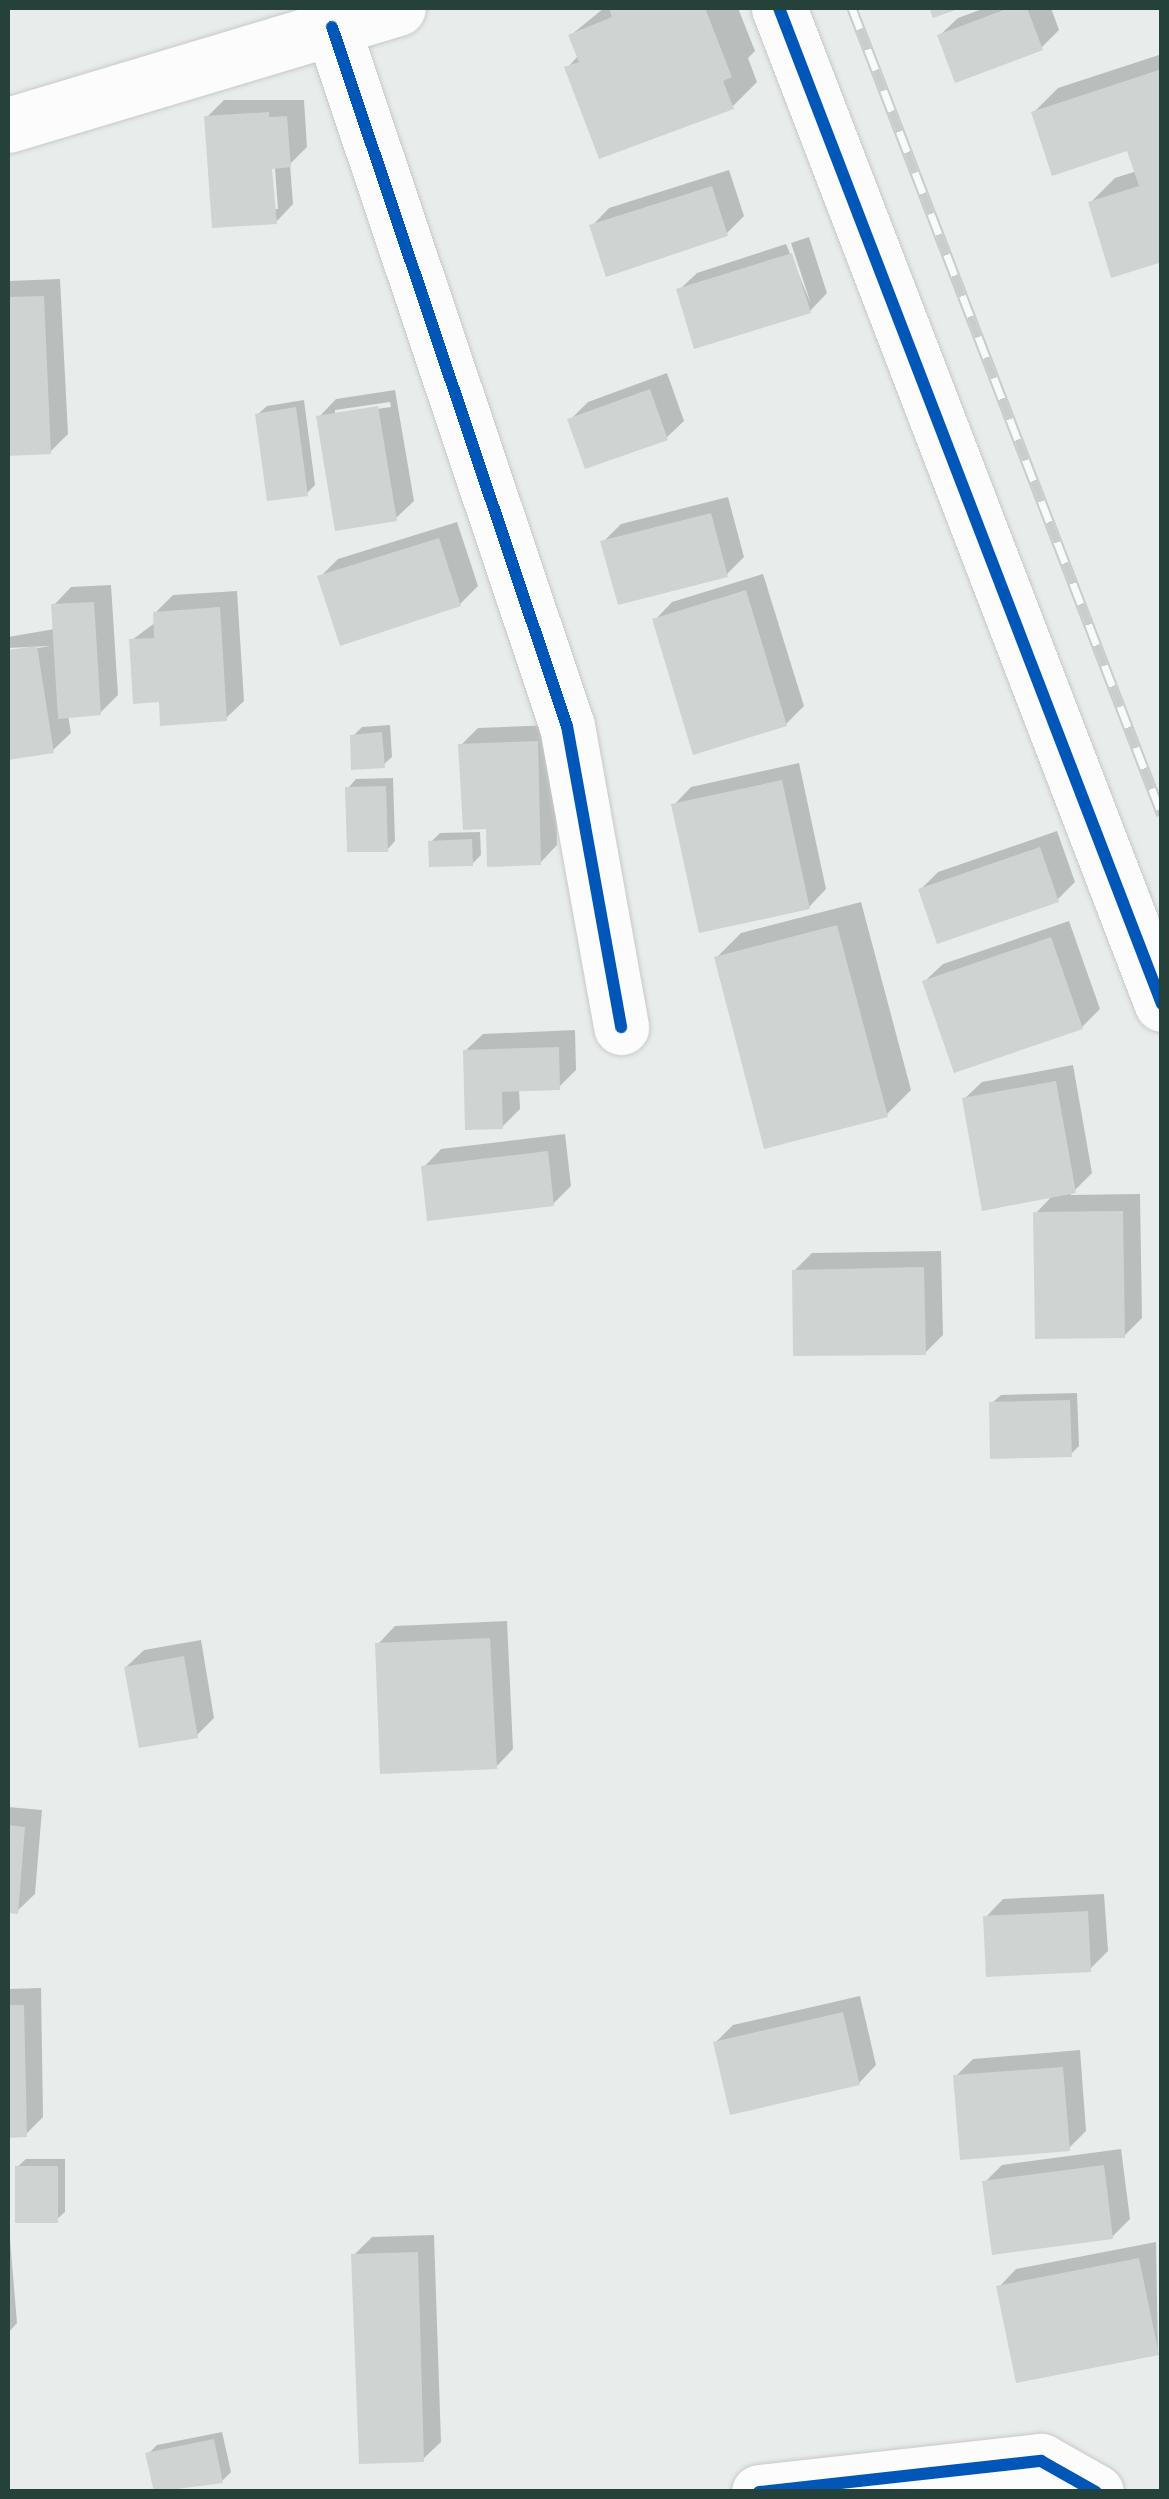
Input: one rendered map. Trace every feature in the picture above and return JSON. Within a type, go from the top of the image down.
[{"type":"street","points":[[8,125],[398,8]]},
{"type":"street","points":[[779,8],[1162,1004]]},
{"type":"street","points":[[332,27],[567,726],[621,1027]]},
{"type":"street","points":[[772,2491],[1041,2460],[1096,2492]]},
{"type":"building","points":[[609,8],[705,8],[732,77],[723,81],[734,109],[599,159],[564,67],[579,62],[568,35],[612,17]]},
{"type":"building","points":[[929,8],[961,8],[933,18]]},
{"type":"building","points":[[1009,8],[1027,8],[1043,50],[955,83],[937,35]]},
{"type":"building","points":[[1162,69],[1162,262],[1111,278],[1088,202],[1139,186],[1127,151],[1052,176],[1031,112]]},
{"type":"building","points":[[269,112],[269,117],[287,116],[291,167],[272,169],[277,224],[212,228],[204,116]]},
{"type":"building","points":[[712,186],[728,236],[606,277],[589,225]]},
{"type":"building","points":[[792,253],[811,313],[694,349],[676,289]]},
{"type":"building","points":[[44,296],[51,454],[8,456],[8,297]]},
{"type":"building","points":[[650,389],[668,440],[585,469],[567,419]]},
{"type":"building","points":[[378,406],[397,521],[335,531],[316,416]]},
{"type":"building","points":[[296,407],[308,496],[267,501],[255,414]]},
{"type":"building","points":[[711,513],[728,577],[618,605],[600,541]]},
{"type":"building","points":[[439,538],[461,606],[340,646],[317,576]]},
{"type":"building","points":[[746,590],[787,726],[693,755],[652,619]]},
{"type":"building","points":[[94,602],[101,715],[58,719],[51,604]]},
{"type":"building","points":[[220,607],[227,721],[160,726],[159,702],[133,704],[129,639],[154,638],[153,612]]},
{"type":"building","points":[[37,646],[54,753],[8,760],[8,650]]},
{"type":"building","points":[[382,732],[385,768],[351,770],[350,735]]},
{"type":"building","points":[[538,741],[541,865],[487,867],[486,829],[463,830],[458,744]]},
{"type":"building","points":[[782,780],[810,909],[699,933],[671,804]]},
{"type":"building","points":[[386,786],[388,852],[347,852],[345,787]]},
{"type":"building","points":[[472,839],[473,866],[429,867],[428,841]]},
{"type":"building","points":[[1040,847],[1059,902],[937,944],[918,889]]},
{"type":"building","points":[[837,925],[888,1117],[764,1149],[714,957]]},
{"type":"building","points":[[1051,937],[1083,1029],[954,1073],[922,981]]},
{"type":"building","points":[[559,1047],[560,1090],[502,1092],[503,1129],[465,1130],[463,1050]]},
{"type":"building","points":[[1056,1081],[1076,1193],[982,1211],[962,1098]]},
{"type":"building","points":[[548,1151],[554,1206],[427,1221],[421,1166]]},
{"type":"building","points":[[1123,1211],[1125,1338],[1035,1339],[1033,1212]]},
{"type":"building","points":[[924,1267],[926,1355],[793,1356],[792,1270]]},
{"type":"building","points":[[1070,1400],[1072,1457],[990,1459],[989,1402]]},
{"type":"building","points":[[490,1638],[497,1769],[380,1774],[375,1643]]},
{"type":"building","points":[[184,1656],[198,1738],[139,1748],[124,1667]]},
{"type":"building","points":[[8,1825],[25,1827],[18,1914],[8,1913]]},
{"type":"building","points":[[1088,1911],[1091,1972],[986,1977],[983,1916]]},
{"type":"building","points":[[8,2005],[24,2005],[27,2137],[8,2138]]},
{"type":"building","points":[[843,2012],[860,2085],[730,2115],[713,2042]]},
{"type":"building","points":[[1063,2067],[1070,2151],[960,2160],[953,2075]]},
{"type":"building","points":[[1104,2165],[1113,2239],[992,2255],[982,2181]]},
{"type":"building","points":[[15,2166],[58,2166],[58,2223],[15,2223]]},
{"type":"building","points":[[418,2252],[424,2462],[359,2464],[351,2254]]},
{"type":"building","points":[[1139,2258],[1159,2355],[1016,2383],[996,2286]]},
{"type":"building","points":[[214,2439],[223,2483],[154,2492],[145,2453]]},
{"type":"railway","points":[[852,8],[1162,815]]},
{"type":"cycle path","points":[[779,8],[1162,1004]]},
{"type":"cycle path","points":[[332,27],[567,726],[621,1027]]},
{"type":"cycle path","points":[[759,2492],[1041,2461],[1096,2492]]}]
